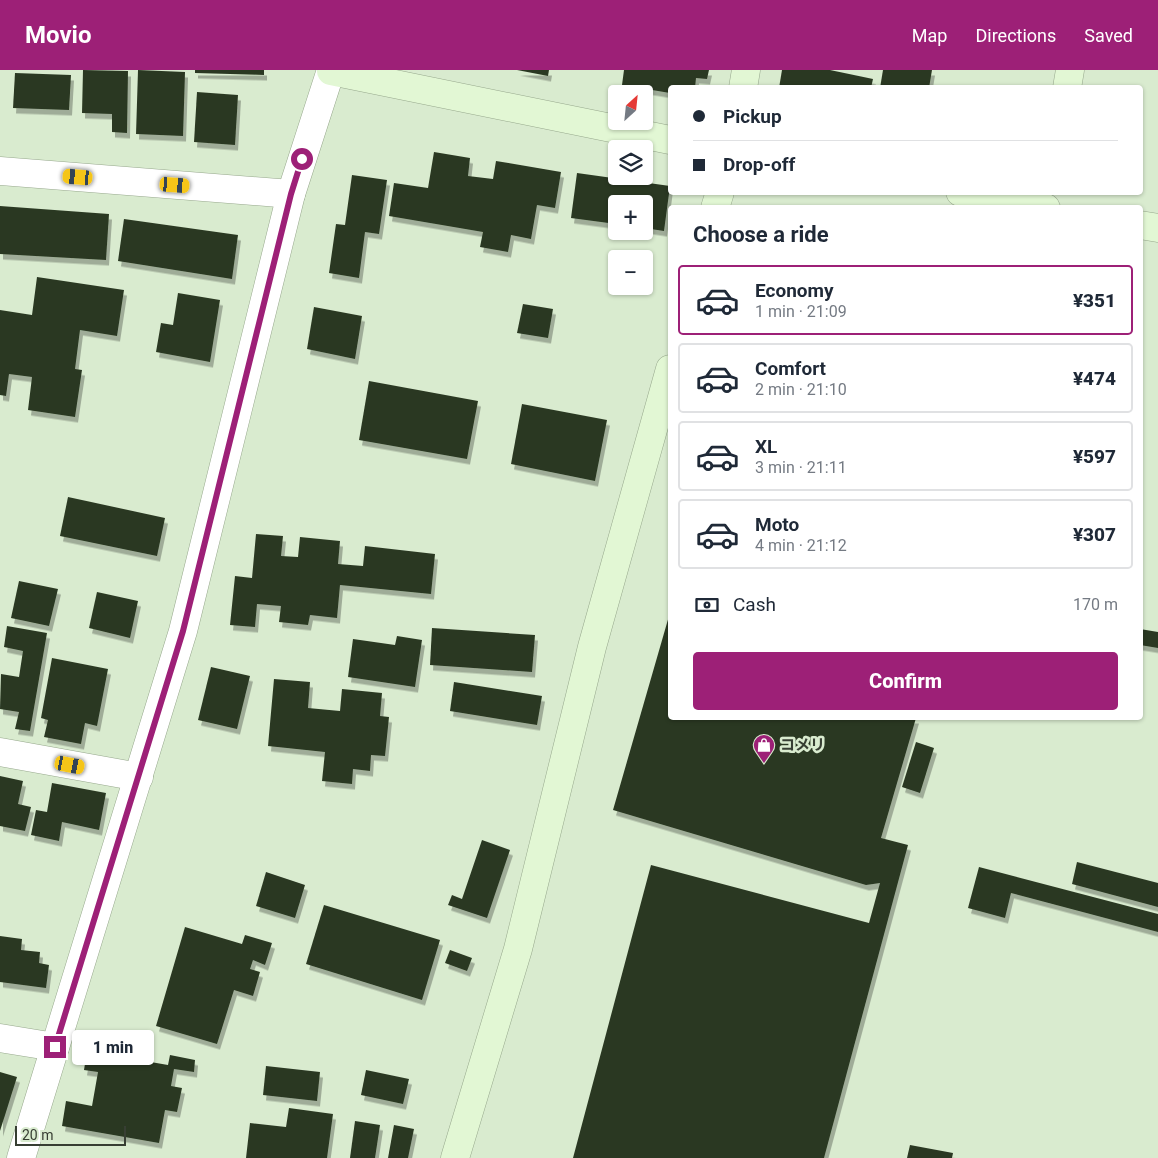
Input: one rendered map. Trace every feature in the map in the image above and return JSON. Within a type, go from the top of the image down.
[{"type":"street","points":[[744,85],[746,70]]},
{"type":"street","points":[[1068,85],[1070,70]]},
{"type":"street","points":[[21,1158],[183,631],[291,194],[331,71],[668,140]]},
{"type":"street","points":[[0,171],[291,194]]},
{"type":"street","points":[[976,195],[1030,205]]},
{"type":"street","points":[[1143,226],[1158,228]]},
{"type":"street","points":[[456,1158],[518,949],[592,647],[668,376]]},
{"type":"street","points":[[0,752],[139,777]]},
{"type":"street","points":[[0,1038],[55,1047]]},
{"type":"building","points":[[83,70],[128,71],[127,133],[112,132],[112,114],[82,113]]},
{"type":"building","points":[[138,70],[185,72],[183,136],[136,134]]},
{"type":"building","points":[[195,70],[264,70],[264,75],[195,73]]},
{"type":"building","points":[[517,70],[549,70],[548,76]]},
{"type":"building","points":[[624,70],[709,70],[707,79],[696,78],[695,85],[668,85],[668,93],[653,90],[653,85],[622,85]]},
{"type":"building","points":[[782,70],[830,70],[873,79],[872,85],[780,85]]},
{"type":"building","points":[[883,70],[932,70],[930,85],[880,85]]},
{"type":"building","points":[[15,73],[71,75],[69,110],[13,108]]},
{"type":"building","points":[[197,92],[238,95],[235,145],[194,142]]},
{"type":"building","points":[[434,152],[470,158],[468,176],[493,179],[496,161],[561,172],[555,208],[537,205],[531,239],[511,235],[508,252],[480,247],[483,232],[389,216],[394,183],[428,188]]},
{"type":"building","points":[[577,173],[608,177],[608,185],[653,184],[668,186],[669,195],[664,231],[653,229],[653,195],[608,195],[608,223],[571,218]]},
{"type":"building","points":[[352,175],[387,180],[379,234],[365,232],[359,278],[329,273],[336,224],[345,225]]},
{"type":"building","points":[[0,206],[109,214],[106,260],[0,254]]},
{"type":"building","points":[[124,219],[238,235],[232,279],[118,261]]},
{"type":"building","points":[[37,277],[124,290],[117,336],[80,330],[75,369],[82,370],[75,417],[28,410],[32,377],[9,374],[6,396],[0,395],[0,310],[32,315]]},
{"type":"building","points":[[178,293],[220,300],[210,362],[156,352],[161,323],[173,325]]},
{"type":"building","points":[[523,304],[553,309],[548,338],[517,333]]},
{"type":"building","points":[[314,307],[362,316],[355,359],[307,349]]},
{"type":"building","points":[[369,381],[478,401],[467,459],[359,440]]},
{"type":"building","points":[[522,404],[607,420],[595,481],[511,464]]},
{"type":"building","points":[[68,497],[165,518],[157,556],[60,536]]},
{"type":"building","points":[[256,534],[283,536],[281,556],[298,557],[300,537],[340,541],[338,564],[363,566],[365,546],[435,554],[431,594],[340,585],[337,618],[310,615],[308,625],[279,622],[281,606],[257,604],[255,627],[230,625],[235,576],[252,578]]},
{"type":"building","points":[[19,581],[58,589],[49,626],[11,618]]},
{"type":"building","points":[[97,592],[138,601],[130,638],[89,628]]},
{"type":"building","points":[[668,619],[668,720],[915,720],[881,838],[908,845],[824,1158],[573,1158],[651,865],[869,923],[880,883],[866,885],[613,810]]},
{"type":"building","points":[[7,626],[47,633],[30,731],[15,729],[19,712],[0,709],[1,674],[19,677],[23,651],[4,647]]},
{"type":"building","points":[[432,628],[535,635],[532,672],[430,665]]},
{"type":"building","points":[[1143,630],[1158,632],[1158,648],[1143,646]]},
{"type":"building","points":[[397,636],[422,640],[415,687],[348,677],[353,639],[395,645]]},
{"type":"building","points":[[52,658],[108,669],[97,726],[85,723],[81,744],[44,737],[48,720],[41,718]]},
{"type":"building","points":[[211,667],[250,676],[237,729],[198,720]]},
{"type":"building","points":[[274,679],[310,682],[308,708],[340,711],[342,689],[382,693],[380,716],[389,717],[385,756],[371,755],[370,771],[353,769],[352,784],[322,781],[325,752],[268,746]]},
{"type":"building","points":[[454,682],[542,696],[537,725],[450,711]]},
{"type":"building","points":[[916,742],[934,748],[920,793],[902,787]]},
{"type":"building","points":[[0,776],[23,781],[18,804],[31,807],[25,831],[0,826]]},
{"type":"building","points":[[52,783],[106,793],[99,830],[62,822],[59,841],[31,835],[36,810],[47,812]]},
{"type":"building","points":[[482,840],[510,850],[487,918],[448,905],[452,895],[462,899]]},
{"type":"building","points":[[1077,862],[1158,883],[1158,907],[1072,884]]},
{"type":"building","points":[[979,867],[1158,914],[1158,932],[1011,893],[1005,918],[968,908]]},
{"type":"building","points":[[266,872],[305,885],[295,918],[256,906]]},
{"type":"building","points":[[324,905],[440,940],[422,1000],[306,964]]},
{"type":"building","points":[[185,927],[242,944],[245,935],[272,943],[265,965],[253,960],[250,969],[260,972],[253,996],[234,990],[217,1044],[156,1026]]},
{"type":"building","points":[[0,936],[22,939],[21,950],[40,952],[39,963],[49,965],[46,988],[0,982]]},
{"type":"building","points":[[450,950],[472,958],[467,971],[445,963]]},
{"type":"building","points":[[87,1051],[168,1065],[170,1055],[195,1060],[194,1072],[174,1069],[171,1086],[182,1088],[177,1112],[165,1110],[159,1143],[62,1126],[66,1101],[92,1106],[98,1072],[84,1070]]},
{"type":"building","points":[[266,1066],[320,1072],[317,1101],[263,1095]]},
{"type":"building","points":[[366,1070],[409,1079],[403,1104],[361,1095]]},
{"type":"building","points":[[0,1072],[17,1077],[0,1131]]},
{"type":"building","points":[[289,1108],[333,1114],[327,1158],[246,1158],[250,1123],[286,1127]]},
{"type":"building","points":[[355,1121],[380,1125],[375,1158],[350,1158]]},
{"type":"building","points":[[394,1125],[414,1129],[408,1158],[388,1158]]},
{"type":"building","points":[[910,1145],[953,1153],[952,1158],[907,1158]]},
{"type":"place","name":"コメリ","points":[[764,764]]},
{"type":"route","points":[[55,1047],[183,631],[291,194],[302,159]]}]
